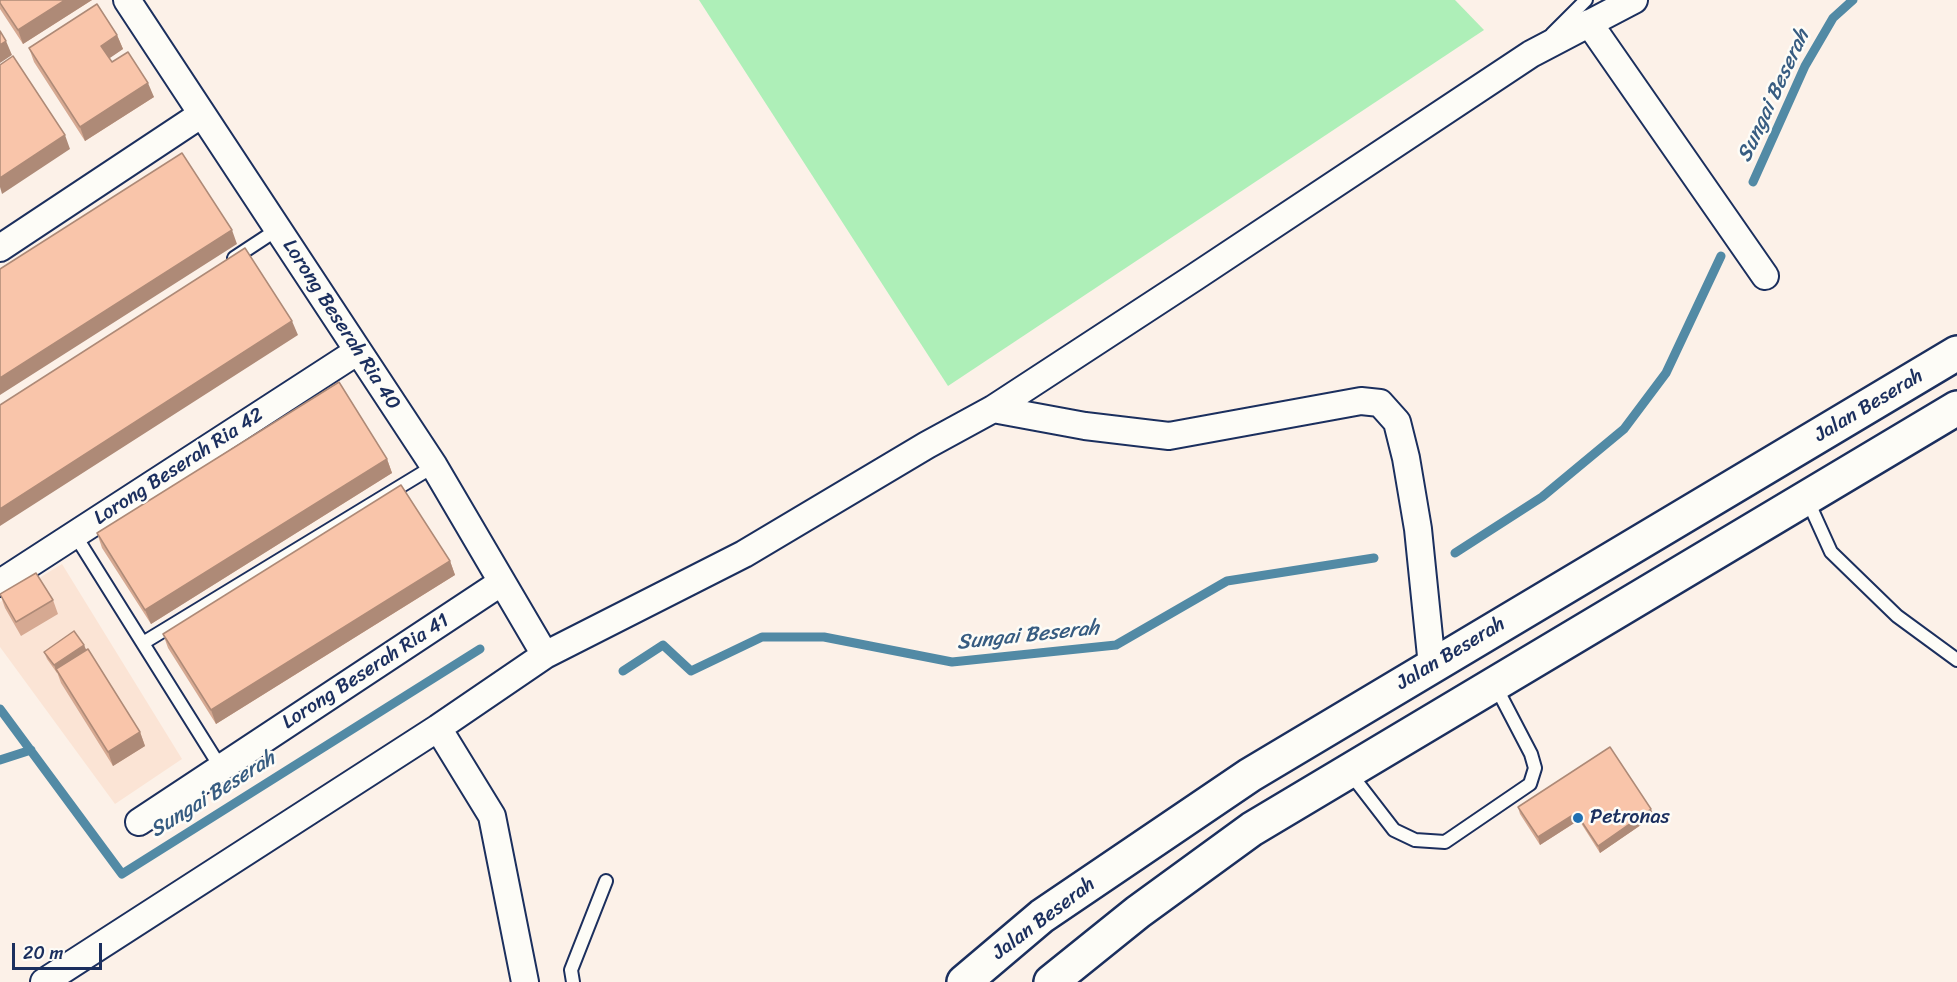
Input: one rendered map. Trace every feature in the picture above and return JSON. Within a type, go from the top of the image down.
[{"type":"highway","name":"Jalan Beserah","points":[[964,982],[1042,916],[1250,775],[1957,353]]},
{"type":"highway","points":[[1051,982],[1138,912],[1252,829],[1957,408]]},
{"type":"street","name":"Lorong Beserah Ria 40","points":[[127,0],[434,466],[545,655]]},
{"type":"street","points":[[44,982],[438,728],[545,655],[744,554],[993,409],[1532,54],[1588,12],[1634,0]]},
{"type":"street","points":[[1588,12],[1765,276]]},
{"type":"street","points":[[0,248],[202,114]]},
{"type":"street","name":"Lorong Beserah Ria 42","points":[[0,583],[358,351]]},
{"type":"street","points":[[993,409],[1085,426],[1169,436],[1360,401],[1380,403],[1397,422],[1406,458],[1418,529],[1432,666]]},
{"type":"street","name":"Lorong Beserah Ria 41","points":[[140,822],[502,582]]},
{"type":"street","points":[[438,728],[492,816],[525,982]]},
{"type":"lane","points":[[218,268],[278,229]]},
{"type":"lane","points":[[143,643],[434,466]]},
{"type":"lane","points":[[1806,498],[1831,552],[1897,616],[1957,660]]},
{"type":"lane","points":[[75,535],[221,768]]},
{"type":"lane","points":[[1350,772],[1394,830],[1415,840],[1445,842],[1530,784],[1535,768],[1531,754],[1495,684]]},
{"type":"lane","points":[[573,982],[571,970],[606,881]]},
{"type":"shaded area","points":[[62,564],[182,759],[115,804],[0,647],[0,602]]},
{"type":"green space","points":[[699,0],[1455,0],[1484,30],[948,386]]},
{"type":"building","points":[[0,0],[65,0],[18,30]]},
{"type":"building","points":[[97,4],[117,35],[101,46],[112,62],[128,52],[148,83],[80,127],[29,48]]},
{"type":"building","points":[[0,31],[6,41],[0,45]]},
{"type":"building","points":[[13,56],[65,135],[0,178],[0,65]]},
{"type":"building","points":[[182,153],[232,230],[0,378],[0,269]]},
{"type":"building","points":[[245,248],[292,321],[0,509],[0,405]]},
{"type":"building","points":[[339,382],[387,459],[145,610],[97,533]]},
{"type":"building","points":[[401,485],[450,561],[211,710],[163,634]]},
{"type":"building","points":[[36,573],[53,600],[16,622],[0,594]]},
{"type":"building","points":[[74,631],[84,645],[54,665],[44,652]]},
{"type":"building","points":[[88,649],[140,732],[108,752],[56,669]]},
{"type":"building","points":[[1610,747],[1651,809],[1598,846],[1576,813],[1538,837],[1518,807]]},
{"type":"waterway","name":"Sungai Beserah","points":[[1753,182],[1805,66],[1833,18],[1853,0]]},
{"type":"waterway","name":"Sungai Beserah","points":[[1455,553],[1542,497],[1624,429],[1666,373],[1721,256]]},
{"type":"waterway","name":"Sungai Beserah","points":[[623,671],[663,645],[691,671],[762,637],[824,637],[952,662],[1116,645],[1227,581],[1374,558]]},
{"type":"waterway","name":"Sungai Beserah","points":[[0,709],[122,874],[480,649]]},
{"type":"waterway","name":"Sungai Beserah","points":[[0,760],[31,750]]},
{"type":"place","name":"Petronas","points":[[1578,818]]}]
